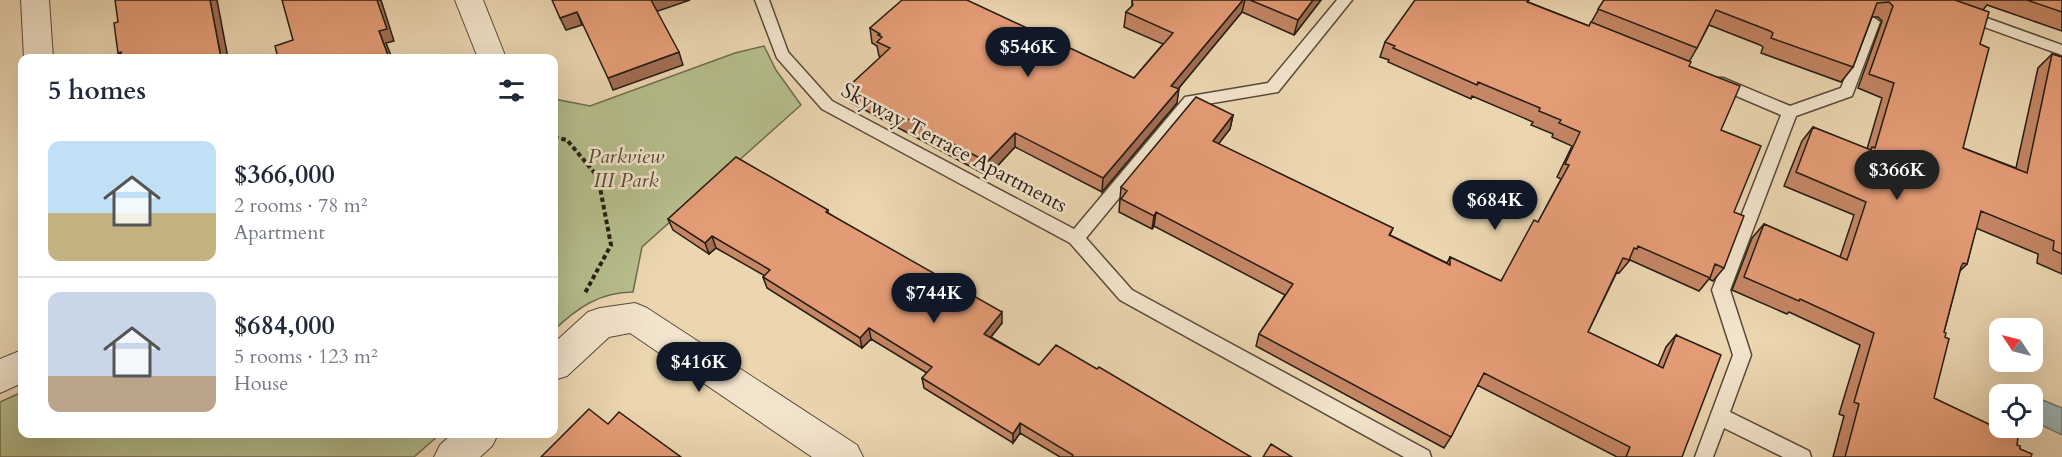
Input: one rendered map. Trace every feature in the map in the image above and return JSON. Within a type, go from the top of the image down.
[{"type":"street","points":[[35,0],[39,54]]},
{"type":"street","points":[[469,0],[490,54]]},
{"type":"street","points":[[558,361],[600,322],[634,318],[844,457]]},
{"type":"street","points":[[0,377],[18,368]]},
{"type":"street","points":[[453,457],[474,438]]},
{"type":"lane","name":"Skyway Terrace Apartments","points":[[762,0],[782,54],[827,105],[1076,238]]},
{"type":"lane","points":[[1345,0],[1274,88],[1190,101],[1076,238],[1126,295],[1422,457]]},
{"type":"lane","points":[[1923,0],[2062,50]]},
{"type":"lane","points":[[1702,76],[1790,112],[1847,92],[1873,22]]},
{"type":"lane","points":[[1704,457],[1742,355],[1721,290],[1790,112]]},
{"type":"lane","points":[[1719,416],[1802,457]]},
{"type":"path","points":[[558,138],[567,140],[598,177],[610,245],[581,299],[600,322]]},
{"type":"green space","name":"Parkview III Park","points":[[764,46],[776,70],[801,105],[642,247],[633,292],[600,298],[580,308],[558,326],[558,100],[590,106],[735,53]]},
{"type":"green space","points":[[18,394],[18,438],[435,438],[414,457],[0,457],[0,402]]},
{"type":"water","points":[[2043,400],[2062,408],[2062,435],[2043,426]]},
{"type":"building","points":[[115,0],[210,0],[220,54],[118,53],[114,23],[118,22]]},
{"type":"building","points":[[282,0],[377,0],[387,29],[379,31],[388,54],[277,54],[275,46],[293,40]]},
{"type":"building","points":[[552,0],[651,0],[679,52],[608,78],[577,12],[560,18]]},
{"type":"building","points":[[902,0],[967,0],[1134,78],[1173,33],[1126,12],[1133,5],[1133,0],[1243,0],[1171,86],[1179,89],[1103,178],[1015,133],[987,162],[848,87],[890,48],[877,42],[882,37],[870,28]]},
{"type":"building","points":[[1250,0],[1313,0],[1298,20]]},
{"type":"building","points":[[1415,0],[1529,0],[1527,2],[1589,26],[1591,22],[1691,62],[1689,66],[1740,86],[1721,130],[1761,146],[1734,212],[1744,216],[1724,268],[1715,264],[1710,278],[1638,246],[1637,249],[1634,248],[1629,260],[1623,258],[1588,332],[1663,368],[1676,335],[1721,355],[1682,457],[1626,457],[1630,447],[1484,373],[1451,437],[1259,334],[1293,284],[1156,212],[1154,216],[1121,199],[1127,191],[1121,187],[1196,97],[1233,115],[1213,141],[1393,228],[1389,235],[1450,265],[1450,257],[1501,281],[1534,220],[1538,222],[1569,165],[1565,164],[1580,132],[1559,123],[1561,120],[1539,111],[1540,108],[1478,82],[1477,85],[1393,48],[1395,46],[1385,42]]},
{"type":"building","points":[[1604,0],[1955,0],[1989,12],[1980,44],[1989,48],[1963,148],[2027,173],[2052,54],[2062,57],[2062,254],[2053,250],[2054,241],[1981,211],[1967,264],[1963,263],[1961,267],[1944,332],[1945,337],[1949,339],[1934,398],[1989,424],[1989,438],[2018,438],[2017,445],[2020,449],[2032,454],[2031,457],[1845,457],[1859,404],[1854,402],[1874,333],[1800,299],[1799,301],[1744,277],[1764,224],[1847,260],[1866,202],[1796,172],[1813,127],[1871,150],[1872,147],[1875,148],[1894,83],[1869,74],[1893,6],[1889,2],[1877,3],[1853,67],[1771,38],[1773,33],[1770,31],[1716,10],[1697,48],[1598,9]]},
{"type":"building","points":[[2027,0],[2062,0],[2062,12]]},
{"type":"building","points":[[736,157],[828,210],[826,212],[1002,312],[984,334],[1039,365],[1056,345],[1097,369],[1099,367],[1251,457],[1072,457],[1073,455],[1020,423],[1013,434],[922,378],[932,367],[869,328],[860,338],[763,277],[770,270],[712,236],[705,243],[668,219]]},
{"type":"building","points":[[589,409],[608,424],[619,412],[681,457],[541,457]]},
{"type":"building","points":[[1271,444],[1292,457],[1263,457]]}]
